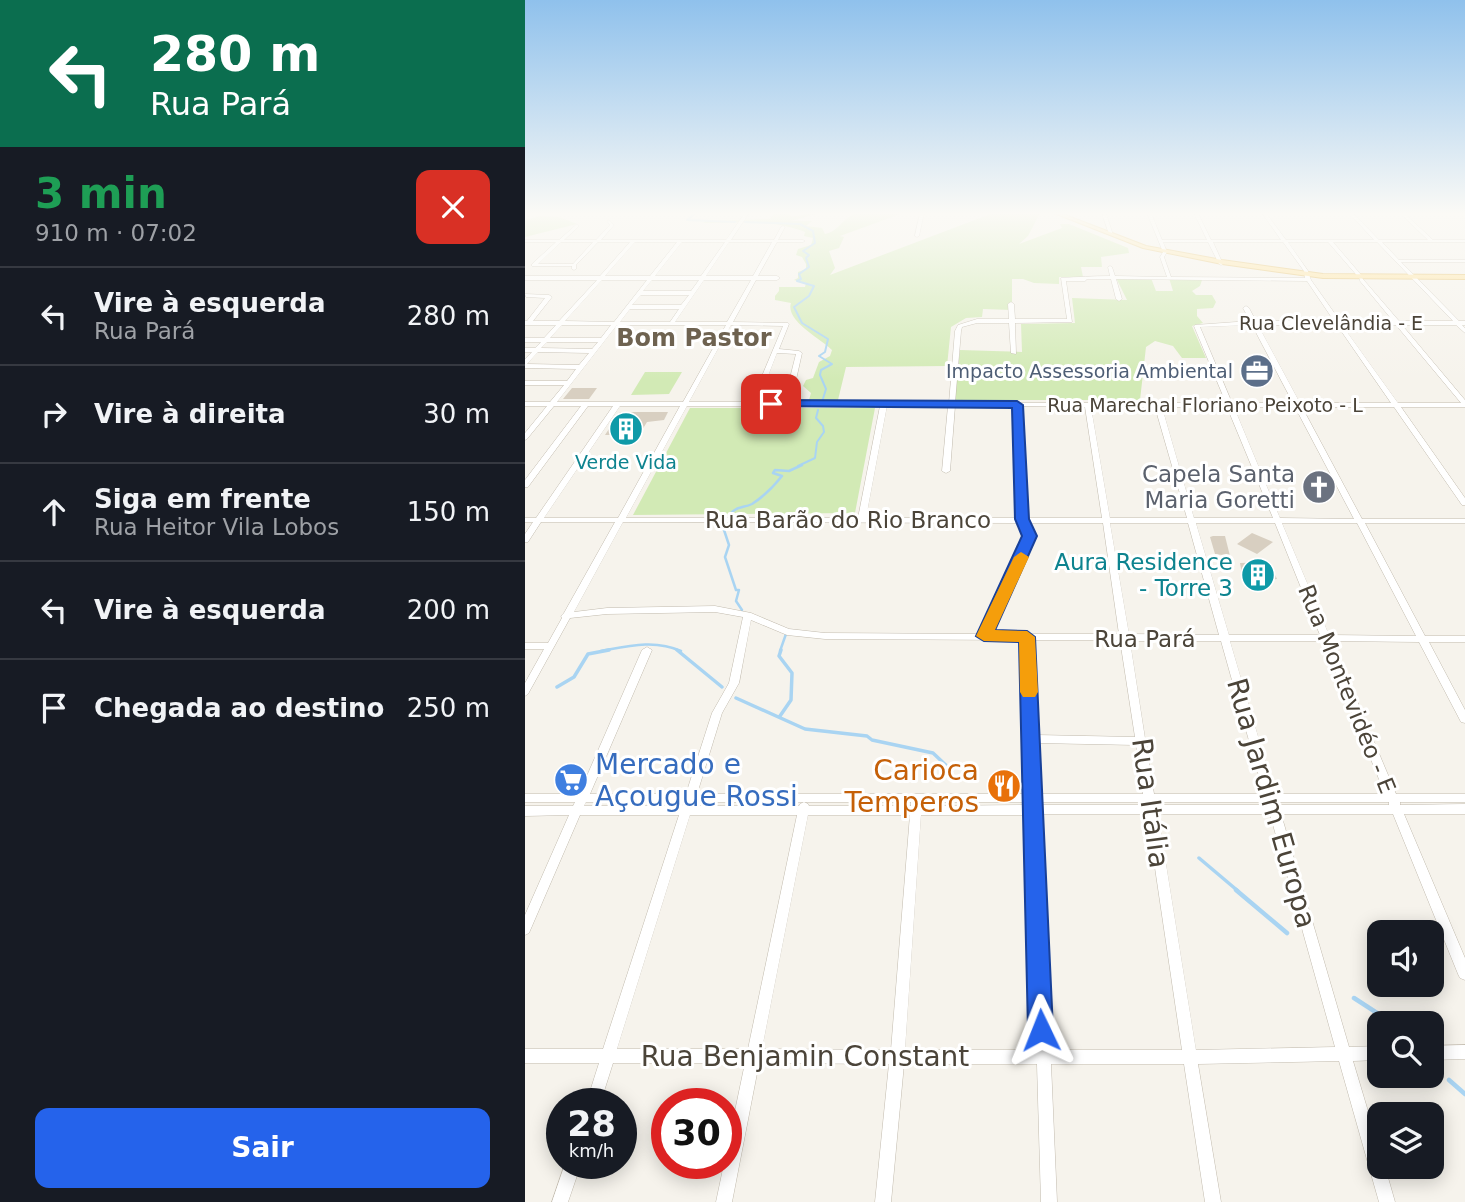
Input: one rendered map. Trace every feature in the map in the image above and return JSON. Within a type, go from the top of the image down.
[{"type":"main road","points":[[1258,269],[1306,277],[1465,279]]},
{"type":"street","points":[[572,278],[573,269]]},
{"type":"street","points":[[525,365],[607,269]]},
{"type":"street","points":[[525,438],[658,269]]},
{"type":"street","points":[[671,324],[708,269]]},
{"type":"street","points":[[525,692],[760,269]]},
{"type":"street","points":[[1114,269],[1113,278],[1119,299]]},
{"type":"street","points":[[1117,269],[1122,276]]},
{"type":"street","points":[[1168,269],[1169,276]]},
{"type":"street","points":[[1297,269],[1339,323],[1465,503]]},
{"type":"street","points":[[1305,269],[1306,277]]},
{"type":"street","points":[[1353,269],[1465,405]]},
{"type":"street","points":[[1405,269],[1461,323],[1465,331]]},
{"type":"street","points":[[946,471],[950,405],[960,326],[1070,321],[1063,279],[1122,276],[1306,277]]},
{"type":"street","points":[[525,296],[544,277]]},
{"type":"street","points":[[525,278],[777,278]]},
{"type":"street","points":[[639,293],[692,293]]},
{"type":"street","points":[[525,296],[549,297],[527,323]]},
{"type":"street","points":[[1011,304],[1014,353]]},
{"type":"street","points":[[629,307],[683,307]]},
{"type":"street","points":[[1245,308],[1465,719]]},
{"type":"street","points":[[527,323],[786,324],[754,404]]},
{"type":"street","name":"Rua Clevelândia - E","points":[[1197,326],[1253,323],[1461,323]]},
{"type":"street","name":"Rua Montevidéo - E","points":[[1197,326],[1465,974]]},
{"type":"street","points":[[525,340],[602,341]]},
{"type":"street","points":[[525,350],[594,351]]},
{"type":"street","points":[[776,351],[799,353],[787,404]]},
{"type":"street","points":[[525,365],[581,367]]},
{"type":"street","points":[[525,383],[568,383]]},
{"type":"street","name":"Rua Marechal Floriano Peixoto - L","points":[[525,404],[1465,405]]},
{"type":"street","points":[[525,485],[585,405]]},
{"type":"street","points":[[525,540],[617,405]]},
{"type":"street","points":[[862,519],[884,405]]},
{"type":"street","points":[[984,636],[1030,536],[1022,519],[1017,405]]},
{"type":"street","name":"Rua Itália","points":[[1088,405],[1213,1202]]},
{"type":"street","name":"Rua Jardim Europa","points":[[1158,405],[1387,1202]]},
{"type":"street","name":"Rua Barão do Rio Branco","points":[[525,520],[1465,521]]},
{"type":"street","name":"Rua Pará","points":[[565,616],[607,611],[715,609],[748,615],[787,632],[825,636],[1465,639]]},
{"type":"street","points":[[598,1088],[717,713],[734,683],[748,615]]},
{"type":"street","points":[[1027,637],[1049,1202]]},
{"type":"street","points":[[525,646],[549,646]]},
{"type":"street","points":[[525,929],[647,650]]},
{"type":"street","points":[[1031,739],[1142,741]]},
{"type":"street","points":[[525,798],[688,804],[1151,804],[1273,805],[1397,811],[1465,809]]},
{"type":"street","points":[[1273,805],[1392,798],[1465,798]]},
{"type":"street","points":[[525,811],[577,811],[688,804]]},
{"type":"street","points":[[724,1202],[805,804]]},
{"type":"street","points":[[883,1202],[916,804]]},
{"type":"street","points":[[1444,1053],[1465,1052]]},
{"type":"street","name":"Rua Benjamin Constant","points":[[525,1056],[1190,1058],[1367,1053]]},
{"type":"street","points":[[560,1202],[568,1179]]},
{"type":"green space","points":[[806,269],[834,269],[830,275],[846,269],[1081,269],[1083,277],[1059,277],[1059,284],[1012,279],[1012,310],[983,309],[982,317],[966,318],[951,327],[947,366],[846,367],[838,400],[809,400],[811,393],[803,386],[806,380],[813,378],[819,362],[830,356],[832,350],[798,323],[793,316],[791,303],[775,300],[779,287],[805,287],[806,283],[794,280],[798,278],[798,272]]},
{"type":"green space","points":[[1116,278],[1151,278],[1156,291],[1173,291],[1169,278],[1202,280],[1200,286],[1192,291],[1196,295],[1212,295],[1216,302],[1213,308],[1197,309],[1197,316],[1203,323],[1192,326],[1206,358],[1182,358],[1173,346],[1155,341],[1146,347],[1140,400],[954,400],[960,350],[1022,352],[1021,324],[1075,323],[1072,298],[1127,300]]},
{"type":"green space","points":[[645,372],[682,372],[669,394],[631,395]]},
{"type":"green space","points":[[690,408],[875,408],[855,513],[633,515]]},
{"type":"building","points":[[572,388],[597,388],[589,399],[563,399]]},
{"type":"building","name":"Verde Vida","points":[[620,412],[668,412],[664,420],[647,422],[639,435],[605,435]]},
{"type":"building","points":[[1252,533],[1273,542],[1257,554],[1237,544]]},
{"type":"building","points":[[1225,536],[1230,556],[1215,554],[1210,537]]},
{"type":"building","name":"Aura Residence - Torre 3","points":[[1269,562],[1277,579],[1255,582],[1243,580],[1240,563]]},
{"type":"waterway","points":[[806,269],[799,274],[801,279],[797,281],[814,286],[809,296],[794,307],[802,323],[828,339],[825,352],[819,356],[832,364],[821,370],[820,375],[826,389],[822,402]]},
{"type":"waterway","points":[[798,466],[815,458],[817,442],[824,432],[823,426],[816,418],[818,410]]},
{"type":"waterway","points":[[731,513],[752,504],[768,491],[782,476],[773,473],[775,470],[789,471],[802,465]]},
{"type":"waterway","points":[[722,524],[729,545],[725,557],[736,590],[739,590],[736,601],[742,610]]},
{"type":"waterway","points":[[780,651],[786,634]]},
{"type":"waterway","points":[[601,651],[651,644],[681,651]]},
{"type":"waterway","points":[[557,687],[574,677],[588,654],[609,650]]},
{"type":"waterway","points":[[677,650],[722,687]]},
{"type":"waterway","points":[[780,716],[791,700],[792,673],[779,656],[781,650]]},
{"type":"waterway","points":[[736,698],[805,729],[867,736],[872,740],[933,753],[952,771]]},
{"type":"waterway","points":[[1199,858],[1238,891]]},
{"type":"waterway","points":[[1236,890],[1287,933]]},
{"type":"waterway","points":[[1354,998],[1374,1011]]},
{"type":"waterway","points":[[1449,1080],[1465,1094]]},
{"type":"slow traffic","points":[[1021,557],[984,636],[1027,637],[1029,692]]},
{"type":"place","name":"Impacto Assessoria Ambiental","points":[[1257,371]]},
{"type":"place","name":"Verde Vida","points":[[626,429]]},
{"type":"place","name":"Capela Santa Maria Goretti","points":[[1319,487]]},
{"type":"place","name":"Aura Residence - Torre 3","points":[[1258,575]]},
{"type":"place","name":"Mercado e Açougue Rossi","points":[[571,780]]},
{"type":"place","name":"Carioca Temperos","points":[[1004,786]]},
{"type":"district","name":"Bom Pastor","points":[[694,338]]},
{"type":"route","points":[[771,404],[1017,405],[1022,519],[1030,536],[984,636],[1027,637],[1041,1030]]}]
